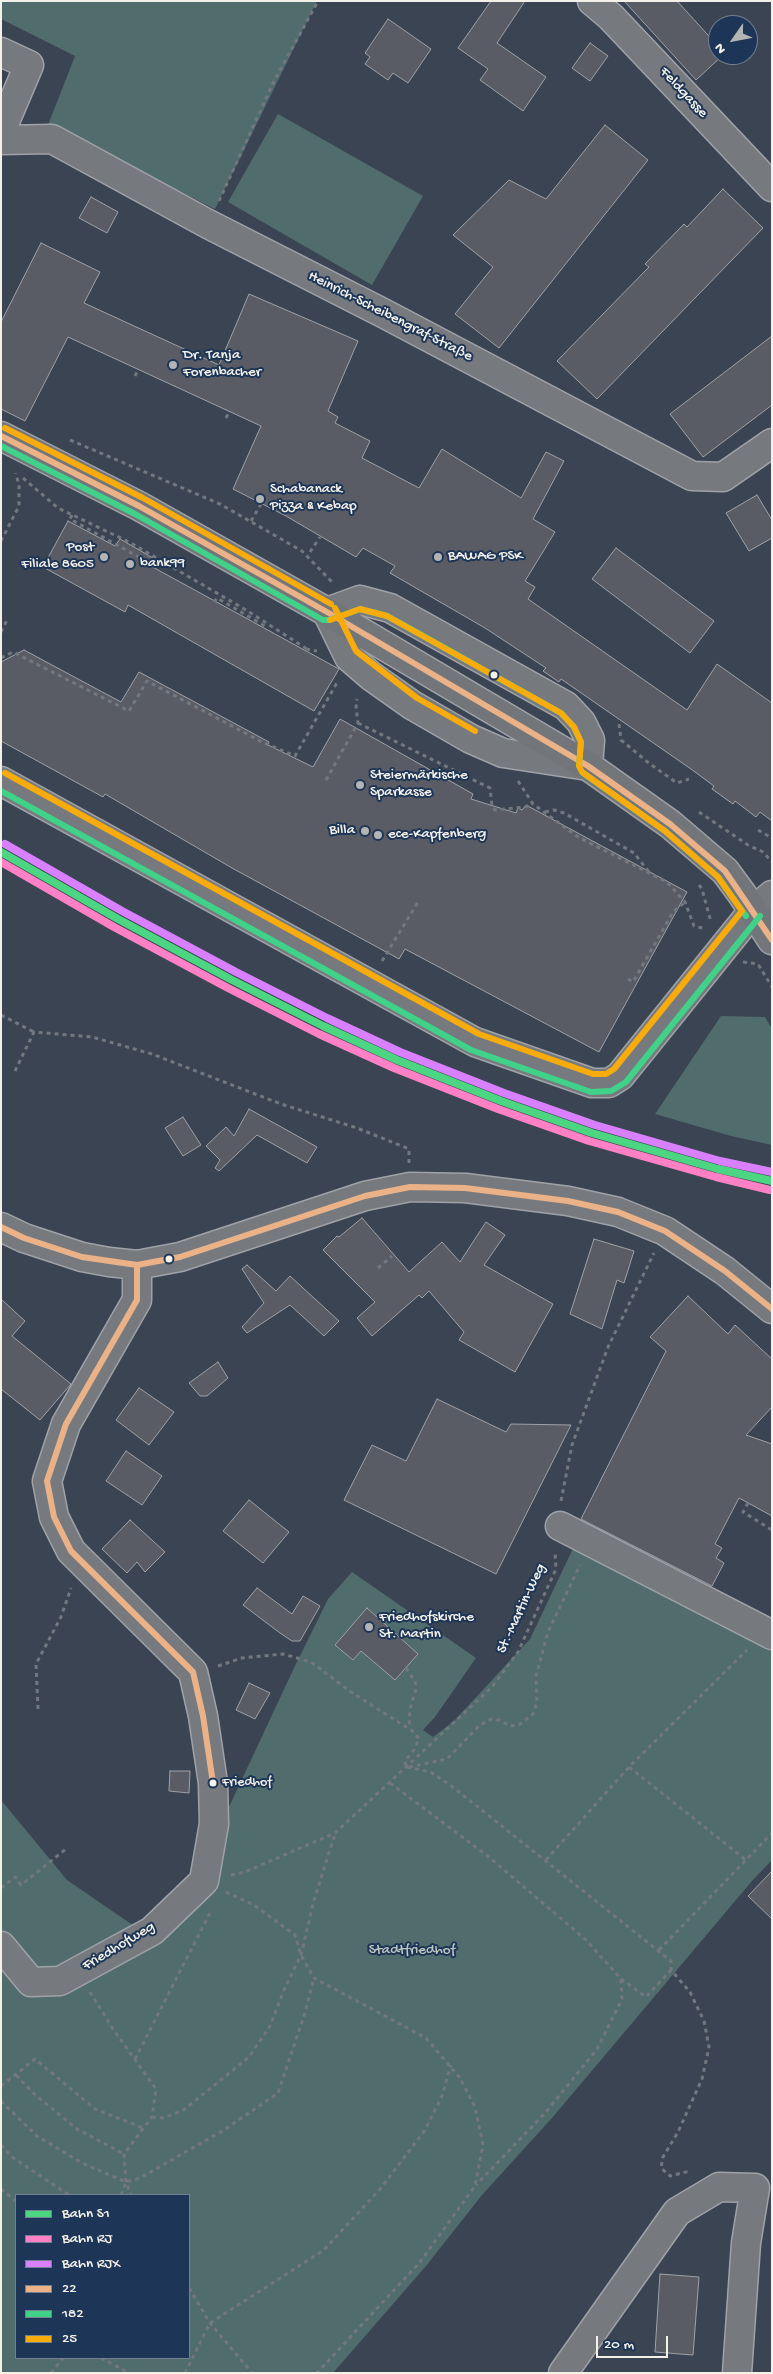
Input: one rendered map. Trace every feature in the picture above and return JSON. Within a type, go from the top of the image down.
[{"type":"main road","points":[[1,436],[139,506],[327,612],[588,766],[670,824],[763,903],[772,940]]},
{"type":"street","name":"Feldgasse","points":[[592,1],[611,17],[772,187]]},
{"type":"street","points":[[1,52],[29,65],[1,132]]},
{"type":"street","name":"Heinrich-Scheibengraf-Straße","points":[[1,140],[52,139],[208,224],[383,313],[692,476],[723,477],[772,443]]},
{"type":"street","points":[[360,600],[390,608],[566,706],[581,722],[590,740],[588,766],[503,753],[471,739],[412,705],[349,657],[327,612],[360,600]]},
{"type":"street","points":[[1,780],[475,1042],[592,1083],[609,1083],[620,1076],[763,903]]},
{"type":"street","points":[[1,1227],[24,1238],[82,1257],[137,1265],[180,1257],[365,1196],[410,1187],[465,1188],[568,1201],[618,1212],[665,1231],[725,1272],[772,1310]]},
{"type":"street","points":[[137,1265],[137,1300],[66,1424],[47,1481],[54,1517],[71,1551],[193,1672],[203,1716],[213,1782],[214,1824],[204,1881]]},
{"type":"street","points":[[560,1526],[772,1634]]},
{"type":"street","name":"Friedhofweg","points":[[1,1946],[31,1982],[60,1981],[152,1931],[204,1881]]},
{"type":"street","points":[[563,2373],[677,2212],[719,2187],[756,2188],[746,2243],[737,2373]]},
{"type":"path","points":[[208,224],[273,83],[318,1]]},
{"type":"path","points":[[135,376],[138,370]]},
{"type":"path","points":[[226,418],[229,412]]},
{"type":"path","points":[[68,439],[220,504],[302,551]]},
{"type":"path","points":[[1,541],[19,506],[19,486],[16,473]]},
{"type":"path","points":[[31,484],[58,508],[149,554],[267,623],[276,631],[306,649]]},
{"type":"path","points":[[251,521],[261,504]]},
{"type":"path","points":[[72,515],[70,519],[126,552],[146,560],[149,554]]},
{"type":"path","points":[[310,552],[320,536]]},
{"type":"path","points":[[214,602],[217,598],[265,626],[267,623]]},
{"type":"path","points":[[1,632],[7,620]]},
{"type":"path","points":[[1,658],[13,652],[129,711],[147,681],[262,742],[296,756],[340,678]]},
{"type":"path","points":[[326,780],[358,723],[356,707],[359,691]]},
{"type":"path","points":[[358,723],[490,788],[492,806],[495,810],[525,807],[532,804]]},
{"type":"path","points":[[619,724],[621,740],[650,764],[677,784],[689,778]]},
{"type":"path","points":[[516,778],[532,804],[578,837],[666,882],[685,902],[694,926],[712,930]]},
{"type":"path","points":[[545,812],[554,810],[564,813],[634,853],[650,873]]},
{"type":"path","points":[[758,830],[772,838]]},
{"type":"path","points":[[763,852],[772,862]]},
{"type":"path","points":[[385,956],[418,902]]},
{"type":"path","points":[[628,979],[633,982],[673,912],[685,902]]},
{"type":"path","points":[[735,961],[758,964],[772,987]]},
{"type":"path","points":[[1,1015],[34,1032],[92,1037],[152,1054],[273,1100],[357,1128],[409,1148],[410,1187]]},
{"type":"path","points":[[15,1071],[34,1032]]},
{"type":"path","name":"St.-Martin-Weg","points":[[204,1881],[245,1872],[335,1834],[492,1687],[518,1652],[556,1569],[555,1544],[560,1526],[563,1486],[572,1445],[608,1347],[665,1231]]},
{"type":"path","points":[[378,1268],[392,1256]]},
{"type":"path","points":[[748,1503],[743,1512],[772,1530]]},
{"type":"path","points":[[38,1709],[36,1664],[61,1617],[72,1586],[71,1551]]},
{"type":"path","points":[[406,1767],[447,1759],[479,1726],[491,1719],[499,1720],[510,1726],[519,1725],[533,1714],[537,1702],[536,1676],[548,1632],[583,1558]]},
{"type":"path","points":[[546,1860],[628,1767],[747,1649]]},
{"type":"path","points":[[193,1672],[242,1658],[283,1654],[311,1662],[352,1692],[409,1728],[419,1739],[414,1750],[404,1761],[406,1767]]},
{"type":"path","points":[[406,1668],[415,1681],[416,1689],[410,1709],[409,1728]]},
{"type":"path","points":[[406,1767],[430,1772],[449,1784],[671,1961],[671,1970],[690,1992],[704,2021],[709,2047],[702,2079],[678,2132],[663,2157],[660,2168],[670,2176],[692,2170]]},
{"type":"path","points":[[628,1767],[746,1860]]},
{"type":"path","points":[[390,1783],[489,1857],[586,1940],[622,1979],[646,1997],[671,1970]]},
{"type":"path","points":[[659,1950],[772,1833]]},
{"type":"path","points":[[152,2117],[164,2118],[185,2109],[249,2057],[270,2026],[284,1990],[301,1955],[314,1900],[335,1834]]},
{"type":"path","points":[[1,1888],[15,1877],[21,1885],[66,1849]]},
{"type":"path","points":[[204,1881],[254,1905],[295,1935],[301,1955],[314,1978],[426,2038],[451,2065],[475,2107],[483,2145],[475,2186]]},
{"type":"path","points":[[135,2059],[205,1923]]},
{"type":"path","points":[[1,2101],[37,2136],[82,2163],[126,2182],[140,2178],[224,2130],[278,2093],[301,2025],[314,1978]]},
{"type":"path","points":[[316,2373],[420,2262],[475,2186],[546,2112],[597,2048],[622,1999],[622,1979]]},
{"type":"path","points":[[88,1990],[156,2089],[152,2117],[124,2154],[126,2182],[131,2194]]},
{"type":"path","points":[[1,2086],[35,2059],[95,2110],[143,2128]]},
{"type":"path","points":[[186,2373],[210,2323],[324,2250],[381,2188],[425,2130],[442,2096],[451,2065]]},
{"type":"path","points":[[16,2074],[32,2092],[77,2128],[124,2154]]},
{"type":"path","points":[[1,2145],[12,2157],[68,2194]]},
{"type":"path","points":[[121,2194],[126,2182]]},
{"type":"path","points":[[1,2189],[15,2200]]},
{"type":"path","points":[[190,2290],[210,2323],[252,2373]]},
{"type":"path","points":[[51,2373],[62,2359]]},
{"type":"path","points":[[103,2359],[130,2373]]},
{"type":"green space","points":[[1,1],[317,1],[215,209],[48,125],[75,56],[1,19]]},
{"type":"green space","points":[[278,114],[423,196],[372,285],[228,202]]},
{"type":"green space","points":[[721,1016],[765,1017],[772,1029],[772,1145],[731,1136],[655,1114]]},
{"type":"green space","name":"Stadtfriedhof","points":[[577,1540],[772,1647],[772,1860],[752,1881],[552,2118],[482,2195],[426,2266],[333,2373],[1,2373],[1,1800],[67,1880],[153,1939],[221,1851],[228,1809],[294,1668],[328,1599],[352,1572],[476,1658],[435,1717],[423,1730],[433,1737],[454,1721],[530,1639]]},
{"type":"building","points":[[491,1],[525,1],[497,43],[546,77],[523,111],[480,80],[488,69],[458,48]]},
{"type":"building","points":[[624,1],[677,1],[708,35],[708,65],[712,65],[696,80]]},
{"type":"building","points":[[388,19],[431,49],[408,83],[393,73],[388,80],[365,64],[370,57],[365,53]]},
{"type":"building","points":[[590,43],[608,56],[590,81],[572,68]]},
{"type":"building","points":[[605,125],[648,160],[499,348],[455,314],[493,267],[453,235],[509,180],[546,199]]},
{"type":"building","points":[[723,189],[763,228],[597,399],[557,361],[649,267],[645,264],[684,224],[687,227]]},
{"type":"building","points":[[91,197],[118,212],[107,233],[79,218]]},
{"type":"building","points":[[41,243],[100,272],[84,303],[219,365],[249,294],[358,341],[328,411],[338,417],[335,423],[370,441],[362,458],[419,488],[442,449],[521,498],[546,452],[564,461],[533,519],[555,532],[525,581],[535,587],[528,599],[687,710],[717,664],[772,703],[772,821],[760,812],[756,817],[735,801],[733,804],[712,789],[714,786],[691,769],[561,679],[559,682],[543,671],[546,668],[485,628],[390,573],[395,566],[363,548],[356,557],[286,516],[233,489],[261,426],[68,337],[25,421],[1,409],[1,322]]},
{"type":"building","points":[[772,336],[772,405],[703,457],[670,414]]},
{"type":"building","points":[[757,495],[772,520],[772,538],[749,551],[726,513]]},
{"type":"building","points":[[68,521],[115,546],[120,539],[153,558],[149,565],[339,669],[314,711],[128,605],[125,612],[43,567]]},
{"type":"building","points":[[616,548],[714,621],[690,653],[592,579]]},
{"type":"building","name":"ece-Kapfenberg","points":[[24,650],[121,702],[139,672],[269,742],[268,745],[313,767],[340,719],[473,794],[471,799],[516,813],[518,808],[522,810],[526,805],[687,892],[599,1052],[405,949],[399,959],[232,868],[105,794],[103,797],[1,741],[1,662]]},
{"type":"building","points":[[249,1109],[317,1147],[307,1163],[257,1135],[219,1171],[215,1168],[220,1160],[206,1146],[226,1127],[234,1136]]},
{"type":"building","points":[[183,1117],[201,1145],[183,1156],[165,1128]]},
{"type":"building","points":[[362,1218],[409,1272],[442,1242],[460,1262],[486,1222],[505,1235],[484,1265],[553,1304],[515,1372],[459,1340],[464,1332],[429,1291],[422,1298],[419,1295],[372,1336],[357,1318],[375,1302],[323,1250],[337,1236],[339,1237]]},
{"type":"building","points":[[594,1239],[634,1251],[624,1283],[617,1280],[602,1329],[570,1314]]},
{"type":"building","points":[[247,1265],[276,1291],[290,1276],[339,1321],[324,1336],[290,1305],[247,1333],[242,1327],[264,1303],[242,1269]]},
{"type":"building","points":[[688,1296],[728,1334],[735,1325],[772,1359],[772,1407],[746,1435],[772,1444],[772,1516],[739,1498],[715,1544],[722,1548],[716,1558],[724,1563],[712,1586],[581,1519],[666,1351],[650,1337]]},
{"type":"building","points":[[1,1299],[25,1321],[12,1336],[71,1384],[40,1420],[1,1389]]},
{"type":"building","points":[[218,1362],[228,1378],[207,1396],[200,1396],[189,1383]]},
{"type":"building","points":[[139,1388],[174,1412],[149,1445],[116,1420]]},
{"type":"building","points":[[437,1399],[506,1432],[511,1424],[571,1425],[496,1574],[344,1500],[372,1445],[406,1461]]},
{"type":"building","points":[[126,1451],[162,1476],[142,1505],[106,1481]]},
{"type":"building","points":[[249,1500],[289,1532],[263,1563],[223,1531]]},
{"type":"building","points":[[130,1520],[165,1552],[145,1572],[137,1562],[127,1573],[102,1549]]},
{"type":"building","points":[[257,1588],[292,1614],[303,1596],[320,1606],[300,1641],[292,1641],[243,1605]]},
{"type":"building","name":"Friedhofskirche St. Martin","points":[[367,1608],[418,1654],[395,1680],[361,1651],[353,1660],[335,1645]]},
{"type":"building","points":[[249,1683],[270,1693],[255,1719],[236,1710]]},
{"type":"building","points":[[170,1771],[190,1771],[189,1793],[169,1791]]},
{"type":"building","points":[[772,1871],[772,1919],[748,1896]]},
{"type":"building","points":[[660,2274],[699,2277],[693,2355],[655,2352]]},
{"type":"rail line","name":"RJX","points":[[5,844],[122,911],[236,972],[400,1052],[504,1093],[595,1125],[720,1161],[772,1172]]},
{"type":"rail line","name":"S1","points":[[1,852],[118,919],[232,980],[323,1026],[397,1060],[501,1101],[592,1133],[718,1169],[772,1181]]},
{"type":"rail line","name":"RJ","points":[[1,862],[114,927],[228,988],[319,1034],[394,1068],[498,1109],[589,1141],[716,1177],[770,1190]]},
{"type":"transit line","name":"25","points":[[5,428],[143,498],[331,604]]},
{"type":"transit line","name":"22","points":[[1,436],[139,506],[327,612],[588,766],[670,824],[725,871],[772,940]]},
{"type":"transit line","name":"182","points":[[1,446],[135,514],[323,620],[329,620],[360,609],[387,616],[409,628],[561,713],[574,727],[581,742],[579,765]]},
{"type":"transit line","name":"25","points":[[335,608],[356,651],[417,698],[475,731]]},
{"type":"transit line","name":"25","points":[[5,773],[479,1034],[593,1074],[606,1074],[614,1069],[742,911],[718,877],[665,831],[582,772],[579,766],[581,742],[574,727],[561,713],[387,616],[360,609],[330,620]]},
{"type":"transit line","name":"182","points":[[583,773],[665,831],[718,877],[746,916]]},
{"type":"transit line","name":"182","points":[[1,791],[471,1050],[591,1092],[611,1091],[626,1082],[760,916]]},
{"type":"transit line","name":"22","points":[[1,1227],[24,1238],[82,1257],[137,1265],[180,1257],[365,1196],[410,1187],[465,1188],[568,1201],[618,1212],[665,1231],[725,1271],[772,1309]]},
{"type":"transit line","name":"22","points":[[137,1265],[137,1300],[66,1424],[47,1481],[54,1517],[71,1551],[193,1672],[203,1716],[213,1783]]},
{"type":"place","name":"Dr. Tanja Forenbacher","points":[[173,365]]},
{"type":"place","name":"Schabanack Pizza & Kebap","points":[[260,499]]},
{"type":"place","name":"Post Filiale 8605","points":[[104,557]]},
{"type":"place","name":"BAWAG PSK","points":[[438,557]]},
{"type":"place","name":"bank99","points":[[130,564]]},
{"type":"place","name":"Steiermärkische Sparkasse","points":[[360,785]]},
{"type":"place","name":"Billa","points":[[365,831]]},
{"type":"place","name":"ece-Kapfenberg","points":[[378,835]]},
{"type":"place","name":"Friedhofskirche St. Martin","points":[[369,1627]]},
{"type":"place","name":"Friedhof","points":[[213,1783]]}]
